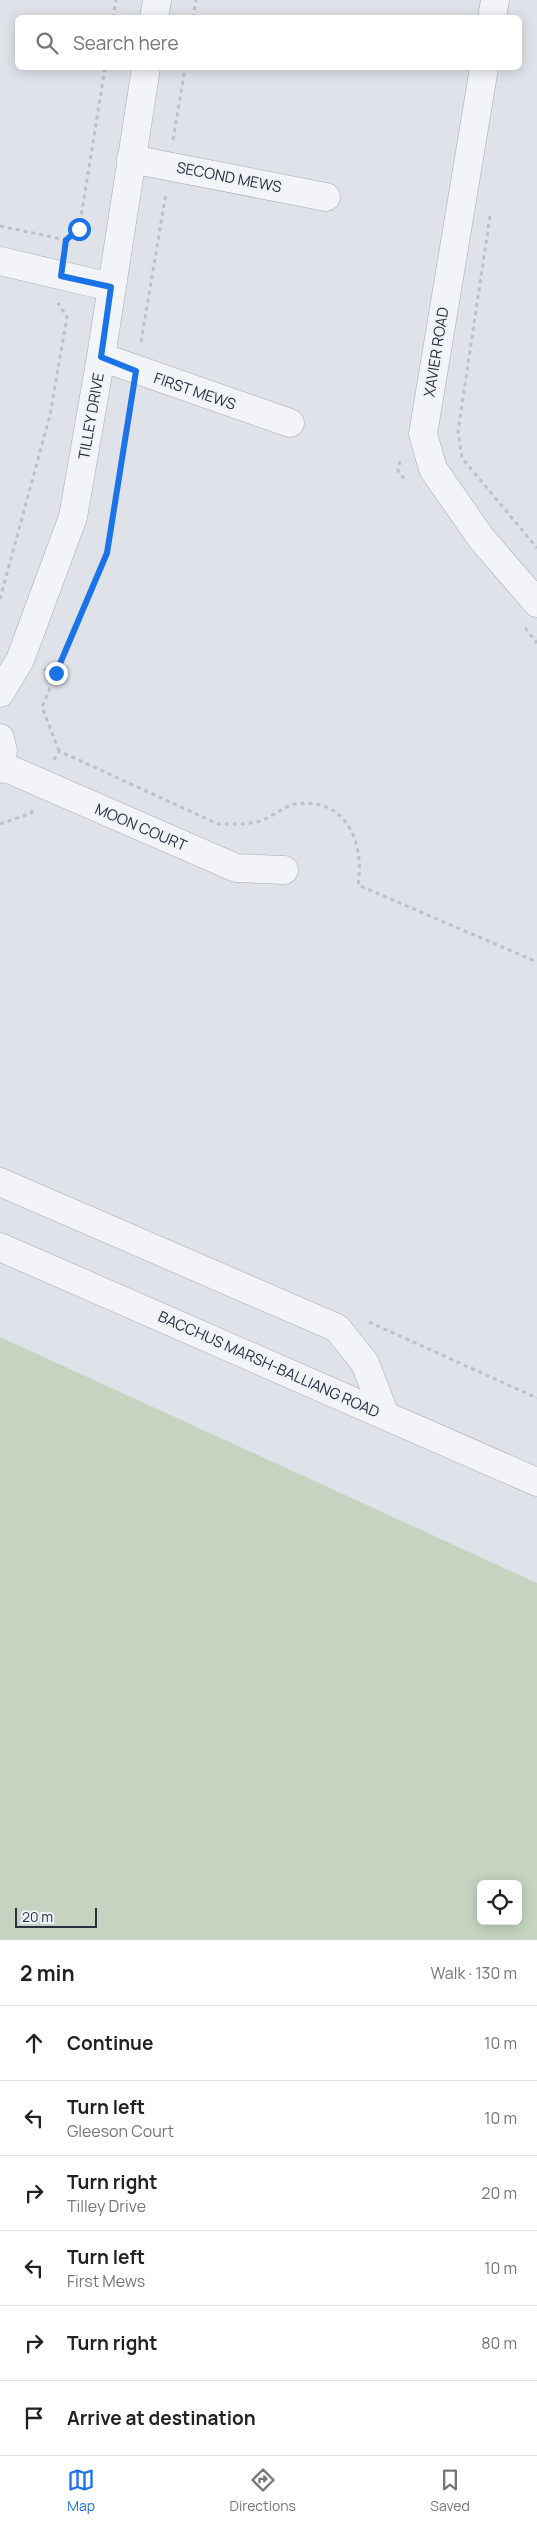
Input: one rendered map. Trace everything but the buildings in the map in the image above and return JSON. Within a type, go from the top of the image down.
[{"type":"street","points":[[154,15],[156,0]]},
{"type":"street","points":[[492,15],[495,0]]},
{"type":"street","name":"TILLEY DRIVE","points":[[0,693],[20,660],[73,517],[101,357],[146,70]]},
{"type":"street","name":"XAVIER ROAD","points":[[484,70],[423,434],[433,469],[481,538],[537,603]]},
{"type":"street","name":"SECOND MEWS","points":[[131,159],[326,197]]},
{"type":"street","points":[[0,261],[111,287]]},
{"type":"street","name":"FIRST MEWS","points":[[101,357],[136,371],[290,423]]},
{"type":"street","points":[[0,738],[4,751],[1,768]]},
{"type":"street","name":"MOON COURT","points":[[1,768],[236,868],[284,870]]},
{"type":"street","points":[[0,1182],[337,1328],[365,1364],[384,1415]]},
{"type":"street","name":"BACCHUS MARSH-BALLIANG ROAD","points":[[0,1246],[537,1482]]},
{"type":"path","points":[[114,15],[116,0]]},
{"type":"path","points":[[194,15],[196,0]]},
{"type":"path","points":[[0,599],[50,415],[68,317],[56,299],[66,240],[79,229],[105,70]]},
{"type":"path","points":[[59,751],[42,707],[107,553],[185,70]]},
{"type":"path","points":[[490,215],[458,432],[462,458],[537,548]]},
{"type":"path","points":[[0,226],[66,240]]},
{"type":"path","points":[[399,1335],[537,1398]]},
{"type":"green space","points":[[0,1337],[537,1583],[537,1940],[0,1940]]},
{"type":"route","points":[[56,673],[107,553],[136,381],[136,371],[101,357],[111,287],[61,276],[66,240],[79,229]]}]
